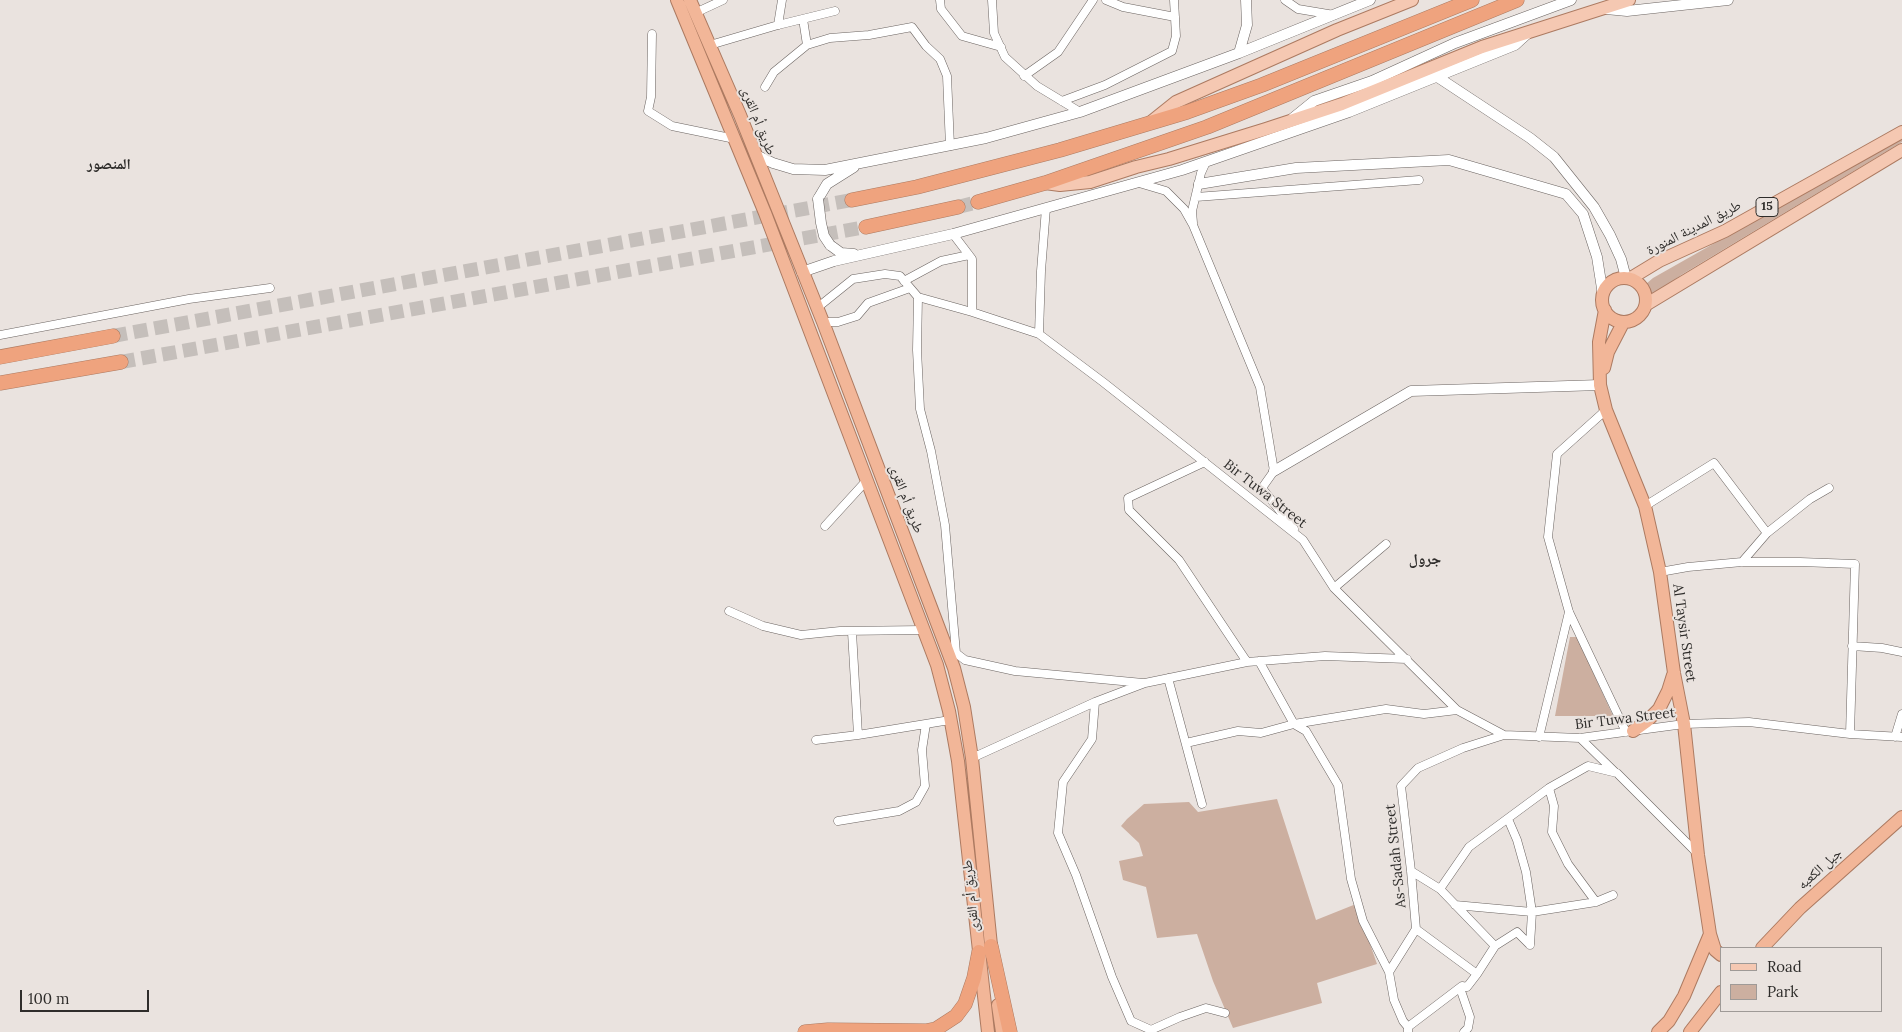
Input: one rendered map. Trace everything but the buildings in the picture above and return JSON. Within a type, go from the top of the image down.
[{"type":"highway","name":"طريق أم القرى","points":[[676,0],[690,7],[710,45],[756,155],[951,649],[964,707],[972,758],[985,949],[988,1032]]},
{"type":"highway","points":[[852,200],[917,186],[1060,150],[1187,112],[1262,85],[1472,0]]},
{"type":"highway","points":[[978,202],[1045,183],[1207,127],[1517,0]]},
{"type":"highway","name":"طريق أم القرى","points":[[690,7],[735,139],[937,665],[958,761],[985,949],[1002,1032]]},
{"type":"highway","points":[[866,227],[958,207]]},
{"type":"highway","points":[[1628,278],[1642,286],[1647,297],[1647,304],[1641,316],[1624,323],[1612,319],[1604,310],[1603,295],[1611,282],[1628,278]]},
{"type":"highway","name":"Al Taysir Street","points":[[1604,310],[1600,342],[1600,385],[1606,410],[1645,506],[1660,572],[1674,673],[1684,724],[1698,855],[1710,934]]},
{"type":"highway","points":[[1600,385],[1608,352],[1624,323]]},
{"type":"highway","points":[[0,357],[113,336]]},
{"type":"highway","points":[[0,384],[121,362]]},
{"type":"highway","points":[[924,630],[951,649]]},
{"type":"highway","points":[[1630,732],[1647,721],[1659,708],[1668,691],[1674,673]]},
{"type":"highway","name":"جبل الكعبه","points":[[1763,947],[1800,908],[1902,817]]},
{"type":"highway","points":[[1710,934],[1714,950],[1720,954]]},
{"type":"highway","points":[[1658,1032],[1669,1021],[1684,996],[1710,934]]},
{"type":"highway","points":[[805,1032],[828,1030],[927,1032],[936,1029],[956,1016],[966,1004],[985,949]]},
{"type":"highway","points":[[985,949],[1010,1032]]},
{"type":"highway","points":[[1690,1032],[1720,993]]},
{"type":"main road","points":[[1151,122],[1176,102],[1337,30],[1412,0]]},
{"type":"main road","points":[[1045,183],[1060,185],[1090,182],[1288,122],[1342,104],[1436,64],[1531,30],[1629,0]]},
{"type":"main road","name":"طريق المدينة المنورة","points":[[1628,278],[1725,232],[1902,132]]},
{"type":"main road","name":"15","points":[[1647,304],[1902,150]]},
{"type":"street","points":[[690,7],[723,0]]},
{"type":"street","points":[[778,24],[782,0]]},
{"type":"street","points":[[940,0],[941,9],[962,36],[1001,47]]},
{"type":"street","points":[[992,0],[994,33],[1005,57],[1037,86],[1080,112]]},
{"type":"street","points":[[1024,76],[1058,52],[1093,0]]},
{"type":"street","points":[[1106,0],[1123,7],[1175,17]]},
{"type":"street","points":[[1062,101],[1105,85],[1172,52],[1176,36],[1174,0]]},
{"type":"street","points":[[1239,53],[1247,26],[1246,0]]},
{"type":"street","points":[[1285,0],[1298,9],[1334,15]]},
{"type":"street","points":[[756,155],[793,169],[825,170],[950,146],[1080,112],[1239,53],[1370,0]]},
{"type":"street","points":[[1288,122],[1314,102],[1372,81],[1454,43],[1571,0]]},
{"type":"street","points":[[1602,8],[1627,11],[1728,0]]},
{"type":"street","points":[[710,45],[778,24],[835,12]]},
{"type":"street","points":[[803,19],[807,45]]},
{"type":"street","points":[[765,87],[774,72],[807,45],[830,38],[869,35],[912,27],[926,46],[940,59],[947,76],[950,146]]},
{"type":"street","points":[[802,272],[834,261],[953,234],[1206,162],[1348,112],[1515,45],[1531,30]]},
{"type":"street","points":[[652,34],[651,97],[648,111],[672,126],[735,139]]},
{"type":"street","points":[[1436,76],[1530,138],[1554,157],[1594,207],[1614,243],[1628,278]]},
{"type":"street","points":[[1198,184],[1296,168],[1449,160],[1566,194],[1583,214],[1597,257],[1603,295]]},
{"type":"street","points":[[1193,225],[1192,211],[1198,184],[1206,162]]},
{"type":"street","points":[[859,164],[827,184],[818,199],[824,236],[830,245],[840,253],[863,254]]},
{"type":"street","points":[[1196,197],[1419,180]]},
{"type":"street","points":[[1138,182],[1166,191],[1184,209],[1193,225],[1260,387],[1274,471]]},
{"type":"street","points":[[1583,214],[1594,207]]},
{"type":"street","points":[[1039,334],[1046,208]]},
{"type":"street","points":[[953,234],[972,259],[972,312]]},
{"type":"street","points":[[904,280],[941,261],[969,254]]},
{"type":"street","points":[[817,308],[853,279],[885,274],[900,276],[918,297],[917,350],[920,409],[946,524],[951,649],[966,660],[1015,671],[1145,683]]},
{"type":"street","points":[[0,336],[189,298],[270,288]]},
{"type":"street","points":[[822,322],[838,322],[857,316],[868,303],[910,288]]},
{"type":"street","name":"Bir Tuwa Street","points":[[918,297],[1039,334],[1303,540],[1334,588],[1457,710],[1504,735],[1580,738],[1684,724],[1750,722],[1850,734],[1898,737]]},
{"type":"street","points":[[1303,540],[1262,488],[1274,471],[1410,392],[1600,385]]},
{"type":"street","points":[[1606,410],[1557,454],[1548,537],[1569,612],[1630,732]]},
{"type":"street","points":[[1205,462],[1128,498],[1129,510],[1179,560],[1247,662]]},
{"type":"street","points":[[1645,506],[1714,463],[1767,533]]},
{"type":"street","points":[[824,526],[867,480]]},
{"type":"street","points":[[1742,562],[1767,533],[1829,488]]},
{"type":"street","points":[[1334,588],[1386,544]]},
{"type":"street","points":[[1660,572],[1688,567],[1742,562],[1855,564],[1850,734]]},
{"type":"street","points":[[729,610],[763,626],[801,634],[840,631],[924,630]]},
{"type":"street","points":[[1539,737],[1569,612]]},
{"type":"street","points":[[852,632],[858,735]]},
{"type":"street","points":[[1852,646],[1882,648],[1902,652]]},
{"type":"street","points":[[972,758],[1095,702],[1145,683],[1247,662],[1325,656],[1407,659]]},
{"type":"street","points":[[1259,661],[1294,724],[1306,731],[1338,785],[1351,879],[1364,921],[1389,972],[1394,1000],[1408,1029],[1462,986],[1468,987],[1495,946],[1517,932],[1530,945],[1532,912],[1526,872],[1517,840],[1508,819]]},
{"type":"street","points":[[1168,678],[1202,804]]},
{"type":"street","points":[[1095,702],[1092,739],[1063,782],[1058,833],[1076,875],[1112,977],[1131,1021],[1151,1030],[1206,1008],[1224,1013]]},
{"type":"street","points":[[1186,743],[1238,731],[1261,733],[1294,724],[1386,710],[1424,714],[1457,710]]},
{"type":"street","points":[[1898,737],[1902,714]]},
{"type":"street","points":[[816,740],[950,720]]},
{"type":"street","points":[[838,821],[899,811],[916,802],[925,786],[922,750],[926,724]]},
{"type":"street","name":"As-Sadah Street","points":[[1416,928],[1401,786],[1418,768],[1463,748],[1504,735]]},
{"type":"street","points":[[1580,738],[1698,855]]},
{"type":"street","points":[[1440,889],[1469,847],[1550,788],[1588,766],[1616,773]]},
{"type":"street","points":[[1550,788],[1554,806],[1552,832],[1568,864],[1596,902]]},
{"type":"street","points":[[1411,871],[1440,889],[1495,946]]},
{"type":"street","points":[[1455,905],[1532,912],[1596,902],[1612,895]]},
{"type":"street","points":[[1389,972],[1416,928],[1477,974]]},
{"type":"street","points":[[1460,988],[1470,1017],[1468,1028],[1464,1032]]},
{"type":"green space","points":[[1902,137],[1902,142],[1681,275],[1657,293],[1652,293],[1646,287],[1646,284],[1653,278]]},
{"type":"green space","points":[[1570,637],[1577,637],[1613,716],[1555,716]]},
{"type":"green space","points":[[1277,799],[1316,920],[1356,904],[1377,964],[1317,983],[1322,1003],[1233,1028],[1213,981],[1197,934],[1157,938],[1146,887],[1123,880],[1119,861],[1143,856],[1139,843],[1121,826],[1144,804],[1189,802],[1198,812]]},
{"type":"tunnel","points":[[113,336],[852,200]]},
{"type":"tunnel","points":[[958,207],[978,202]]},
{"type":"tunnel","points":[[121,362],[866,227]]},
{"type":"district","name":"المنصور","points":[[109,165]]},
{"type":"district","name":"جرول","points":[[1425,560]]}]
